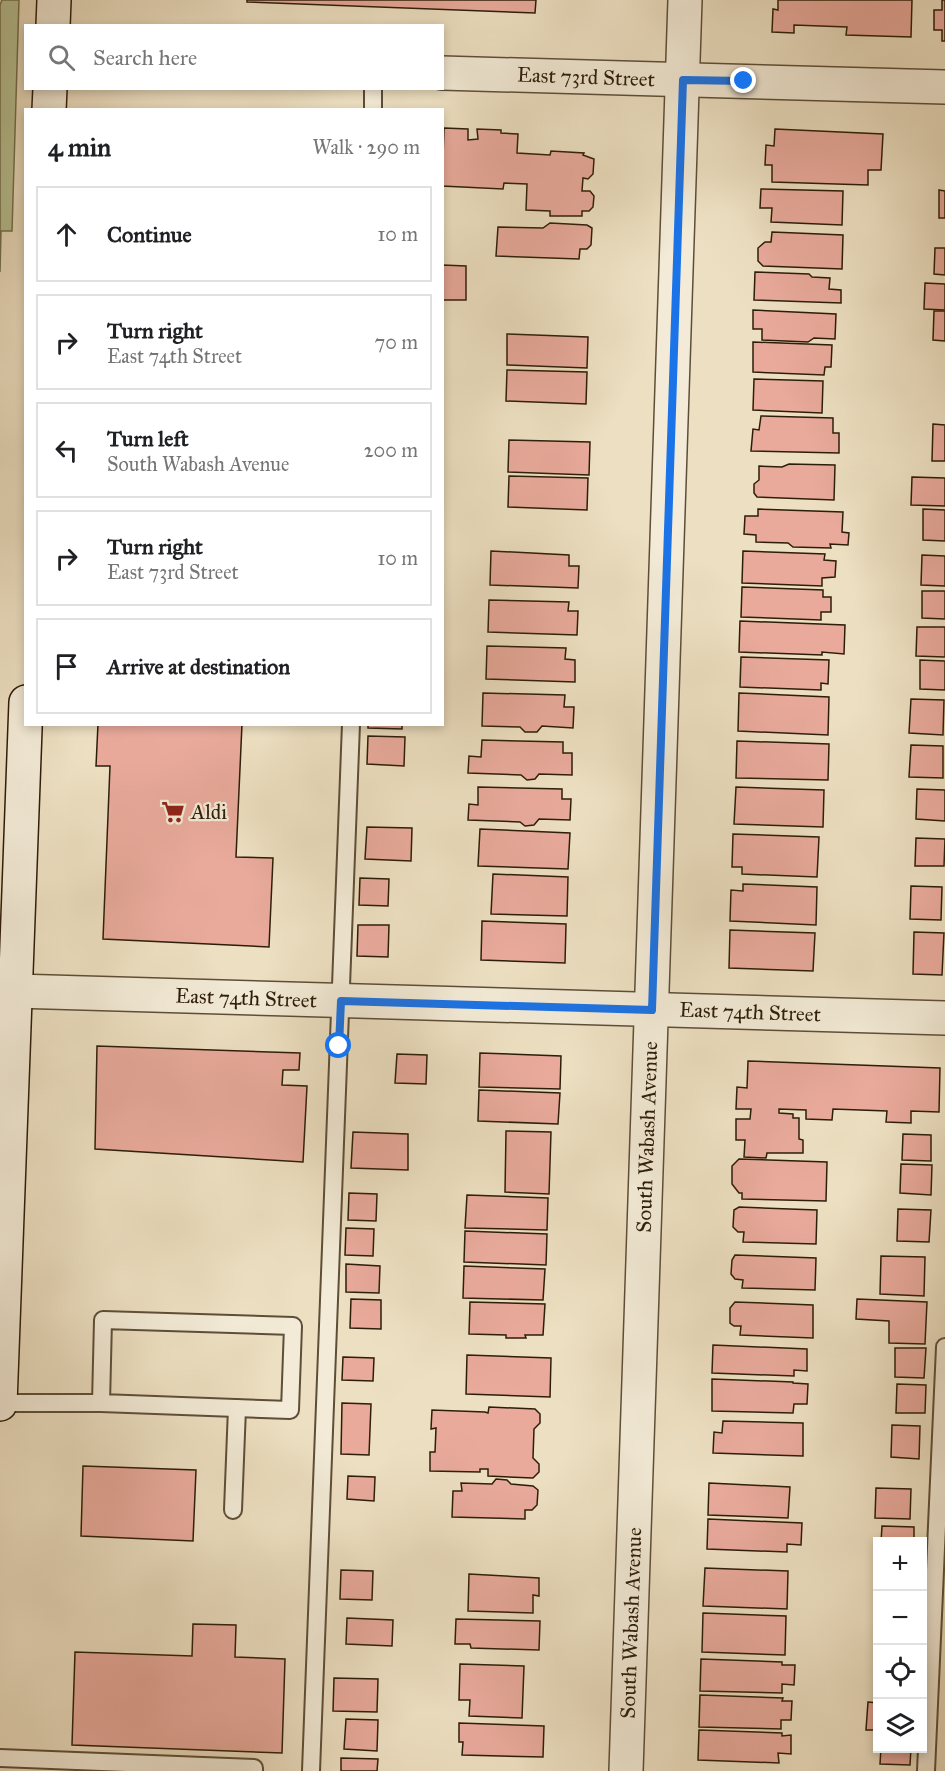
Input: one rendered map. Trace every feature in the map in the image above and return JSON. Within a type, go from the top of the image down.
[{"type":"street","points":[[53,24],[54,0]]},
{"type":"street","name":"South Wabash Avenue","points":[[626,1771],[685,0]]},
{"type":"street","name":"East 73rd Street","points":[[444,73],[945,87]]},
{"type":"street","points":[[49,108],[50,90]]},
{"type":"street","points":[[0,1404],[25,726]]},
{"type":"street","name":"East 74th Street","points":[[15,991],[945,1018]]},
{"type":"lane","points":[[373,90],[373,108]]},
{"type":"lane","points":[[311,1771],[351,726]]},
{"type":"lane","points":[[0,1404],[101,1403],[290,1410],[293,1326],[103,1320],[101,1403]]},
{"type":"lane","points":[[926,1771],[945,1347]]},
{"type":"lane","points":[[233,1510],[237,1408]]},
{"type":"lane","points":[[0,1758],[105,1766],[254,1768],[254,1771]]},
{"type":"green space","points":[[2,0],[19,0],[12,231],[1,231],[0,272],[0,5]]},
{"type":"building","points":[[247,0],[536,0],[535,13],[247,2]]},
{"type":"building","points":[[778,0],[912,0],[911,37],[846,35],[847,27],[794,25],[794,33],[772,32],[773,9],[778,10]]},
{"type":"building","points":[[942,0],[945,0],[945,41],[942,41],[942,30],[934,30],[934,10],[942,10]]},
{"type":"building","points":[[444,128],[468,129],[468,140],[478,139],[477,129],[501,130],[501,133],[518,134],[517,153],[550,155],[551,151],[584,153],[583,155],[594,159],[593,174],[588,179],[583,178],[582,191],[590,191],[594,196],[593,207],[589,211],[582,211],[582,216],[550,216],[550,211],[526,210],[527,184],[504,183],[503,189],[444,186]]},
{"type":"building","points":[[775,129],[883,134],[881,170],[868,170],[868,185],[772,182],[772,165],[765,165],[766,145],[774,146]]},
{"type":"building","points":[[761,189],[843,191],[842,225],[771,222],[772,208],[760,208]]},
{"type":"building","points":[[939,190],[945,191],[945,218],[939,218]]},
{"type":"building","points":[[550,223],[587,225],[592,228],[591,245],[587,249],[580,249],[579,259],[496,256],[498,227],[543,228]]},
{"type":"building","points":[[772,232],[843,235],[842,269],[763,266],[758,261],[758,248],[765,242],[771,242]]},
{"type":"building","points":[[935,248],[945,248],[945,275],[934,274]]},
{"type":"building","points":[[444,265],[466,266],[466,300],[444,300]]},
{"type":"building","points":[[755,272],[809,274],[812,277],[830,278],[829,289],[841,290],[841,303],[754,300]]},
{"type":"building","points":[[925,283],[945,284],[945,310],[924,309]]},
{"type":"building","points":[[753,310],[836,314],[835,339],[814,338],[808,342],[762,340],[762,329],[753,329]]},
{"type":"building","points":[[934,311],[945,311],[945,341],[933,340]]},
{"type":"building","points":[[507,334],[588,337],[587,368],[507,365]]},
{"type":"building","points":[[753,342],[832,345],[831,367],[825,367],[824,375],[753,372]]},
{"type":"building","points":[[507,370],[587,372],[586,404],[506,401]]},
{"type":"building","points":[[754,379],[823,381],[822,413],[753,410]]},
{"type":"building","points":[[761,416],[833,418],[833,433],[839,433],[839,453],[751,451],[753,429],[759,430]]},
{"type":"building","points":[[933,424],[945,425],[945,461],[932,461]]},
{"type":"building","points":[[509,440],[590,442],[589,475],[508,472]]},
{"type":"building","points":[[789,464],[835,465],[834,500],[757,497],[754,493],[754,484],[759,480],[759,466],[782,467]]},
{"type":"building","points":[[509,476],[588,478],[587,510],[508,507]]},
{"type":"building","points":[[912,477],[945,478],[945,506],[911,505]]},
{"type":"building","points":[[758,509],[843,512],[842,532],[849,533],[848,545],[830,544],[831,548],[793,547],[788,543],[756,542],[756,535],[744,534],[745,516],[758,516]]},
{"type":"building","points":[[923,509],[945,510],[945,541],[923,540]]},
{"type":"building","points":[[491,551],[569,555],[569,566],[579,566],[578,588],[490,585]]},
{"type":"building","points":[[743,551],[825,554],[824,560],[836,561],[835,577],[822,578],[822,586],[742,583]]},
{"type":"building","points":[[922,555],[945,556],[945,586],[921,585]]},
{"type":"building","points":[[742,587],[823,590],[823,597],[831,597],[831,612],[821,612],[821,620],[741,617]]},
{"type":"building","points":[[922,591],[945,591],[945,619],[922,618]]},
{"type":"building","points":[[489,600],[569,602],[568,611],[578,611],[577,635],[488,632]]},
{"type":"building","points":[[740,621],[845,625],[844,654],[739,652]]},
{"type":"building","points":[[917,627],[945,627],[945,657],[916,656]]},
{"type":"building","points":[[487,646],[566,648],[565,659],[575,660],[575,682],[486,679]]},
{"type":"building","points":[[741,657],[829,660],[828,684],[821,683],[821,690],[740,687]]},
{"type":"building","points":[[920,660],[945,661],[945,690],[920,689]]},
{"type":"building","points":[[483,693],[565,695],[564,707],[574,707],[573,728],[542,726],[537,732],[525,732],[520,727],[482,726]]},
{"type":"building","points":[[739,693],[829,697],[828,735],[738,731]]},
{"type":"building","points":[[911,699],[944,700],[943,735],[909,733]]},
{"type":"building","name":"Aldi","points":[[98,726],[242,726],[236,857],[273,858],[269,947],[103,939],[110,766],[96,766]]},
{"type":"building","points":[[368,726],[402,726],[402,729],[368,728]]},
{"type":"building","points":[[368,736],[405,737],[404,766],[367,764]]},
{"type":"building","points":[[482,740],[563,742],[563,753],[572,753],[572,775],[539,774],[535,779],[527,780],[521,775],[468,773],[469,756],[481,757]]},
{"type":"building","points":[[737,741],[829,744],[828,780],[736,778]]},
{"type":"building","points":[[911,745],[943,746],[943,778],[909,777]]},
{"type":"building","points":[[478,787],[562,789],[562,799],[571,799],[570,820],[539,819],[534,825],[525,826],[520,822],[468,820],[469,804],[478,805]]},
{"type":"building","points":[[736,787],[824,790],[823,827],[734,824]]},
{"type":"building","points":[[917,789],[945,790],[945,821],[916,819]]},
{"type":"building","points":[[367,827],[412,828],[411,861],[365,859]]},
{"type":"building","points":[[480,829],[570,833],[568,869],[478,866]]},
{"type":"building","points":[[733,834],[819,837],[817,877],[742,874],[742,867],[732,867]]},
{"type":"building","points":[[916,838],[945,839],[944,866],[915,866]]},
{"type":"building","points":[[493,874],[568,877],[567,916],[491,914]]},
{"type":"building","points":[[360,878],[389,879],[388,906],[359,905]]},
{"type":"building","points":[[743,884],[817,887],[816,925],[730,921],[731,890],[743,891]]},
{"type":"building","points":[[911,886],[942,887],[941,920],[910,919]]},
{"type":"building","points":[[482,921],[566,924],[565,963],[481,960]]},
{"type":"building","points":[[358,925],[389,925],[388,957],[357,956]]},
{"type":"building","points":[[730,930],[815,933],[813,971],[729,968]]},
{"type":"building","points":[[914,932],[944,933],[942,975],[913,974]]},
{"type":"building","points":[[97,1046],[300,1053],[299,1070],[283,1070],[282,1085],[307,1086],[303,1162],[95,1149]]},
{"type":"building","points":[[480,1053],[561,1056],[560,1089],[479,1087]]},
{"type":"building","points":[[397,1054],[427,1055],[426,1084],[395,1083]]},
{"type":"building","points":[[748,1061],[940,1068],[939,1112],[911,1111],[911,1123],[886,1122],[887,1111],[833,1109],[832,1120],[806,1119],[806,1110],[779,1109],[779,1113],[793,1114],[793,1118],[799,1118],[799,1139],[803,1140],[803,1153],[767,1153],[766,1158],[744,1157],[745,1140],[736,1140],[736,1119],[750,1119],[751,1109],[736,1109],[737,1087],[747,1088]]},
{"type":"building","points":[[479,1090],[560,1093],[558,1124],[478,1121]]},
{"type":"building","points":[[506,1131],[551,1132],[549,1194],[505,1192]]},
{"type":"building","points":[[353,1132],[408,1134],[408,1170],[351,1168]]},
{"type":"building","points":[[903,1134],[931,1135],[931,1161],[902,1160]]},
{"type":"building","points":[[739,1159],[827,1162],[826,1201],[742,1199],[742,1193],[739,1193],[732,1184],[732,1166]]},
{"type":"building","points":[[901,1164],[932,1165],[931,1195],[900,1193]]},
{"type":"building","points":[[349,1193],[377,1194],[376,1221],[348,1220]]},
{"type":"building","points":[[467,1195],[548,1198],[547,1230],[465,1228]]},
{"type":"building","points":[[739,1207],[817,1210],[816,1244],[743,1242],[744,1232],[738,1232],[733,1227],[734,1210]]},
{"type":"building","points":[[898,1209],[931,1210],[929,1242],[897,1241]]},
{"type":"building","points":[[346,1228],[374,1229],[373,1256],[345,1255]]},
{"type":"building","points":[[465,1231],[547,1234],[546,1265],[464,1262]]},
{"type":"building","points":[[735,1255],[816,1258],[815,1290],[742,1288],[743,1280],[735,1279],[731,1274],[732,1260]]},
{"type":"building","points":[[881,1256],[925,1257],[924,1296],[880,1294]]},
{"type":"building","points":[[346,1264],[380,1266],[379,1293],[346,1292]]},
{"type":"building","points":[[464,1266],[545,1269],[543,1300],[463,1298]]},
{"type":"building","points":[[351,1299],[381,1300],[381,1329],[350,1328]]},
{"type":"building","points":[[857,1299],[927,1302],[925,1344],[889,1343],[889,1321],[856,1319]]},
{"type":"building","points":[[470,1302],[545,1304],[543,1335],[506,1338],[506,1335],[469,1334]]},
{"type":"building","points":[[735,1302],[813,1305],[813,1338],[740,1335],[741,1326],[734,1326],[730,1323],[730,1308]]},
{"type":"building","points":[[713,1345],[807,1349],[807,1371],[794,1370],[794,1376],[712,1373]]},
{"type":"building","points":[[895,1348],[926,1348],[924,1378],[895,1377]]},
{"type":"building","points":[[467,1355],[551,1358],[550,1397],[466,1394]]},
{"type":"building","points":[[343,1357],[374,1358],[373,1381],[342,1380]]},
{"type":"building","points":[[712,1379],[808,1384],[807,1404],[794,1404],[793,1413],[712,1411]]},
{"type":"building","points":[[897,1384],[926,1385],[925,1413],[896,1413]]},
{"type":"building","points":[[342,1403],[371,1404],[369,1455],[341,1454]]},
{"type":"building","points":[[489,1407],[535,1409],[540,1414],[540,1423],[534,1429],[533,1458],[539,1464],[539,1472],[533,1478],[488,1476],[488,1469],[480,1469],[480,1472],[430,1471],[430,1452],[435,1452],[436,1428],[431,1429],[432,1410],[488,1413]]},
{"type":"building","points":[[723,1421],[803,1423],[803,1456],[713,1453],[714,1432],[722,1433]]},
{"type":"building","points":[[892,1425],[920,1426],[919,1459],[891,1457]]},
{"type":"building","points":[[83,1466],[196,1470],[193,1541],[81,1536]]},
{"type":"building","points":[[348,1476],[375,1477],[374,1501],[347,1499]]},
{"type":"building","points":[[496,1479],[507,1480],[511,1484],[533,1486],[538,1490],[537,1505],[532,1510],[525,1510],[525,1519],[452,1517],[453,1491],[462,1491],[461,1483],[492,1484]]},
{"type":"building","points":[[709,1483],[790,1487],[788,1518],[708,1515]]},
{"type":"building","points":[[876,1488],[911,1489],[910,1519],[875,1518]]},
{"type":"building","points":[[708,1519],[802,1523],[801,1545],[787,1544],[787,1552],[707,1549]]},
{"type":"building","points":[[882,1526],[914,1527],[914,1537],[881,1537]]},
{"type":"building","points":[[705,1568],[788,1571],[787,1609],[703,1606]]},
{"type":"building","points":[[341,1570],[373,1571],[372,1600],[340,1599]]},
{"type":"building","points":[[469,1574],[539,1578],[539,1596],[533,1595],[533,1613],[468,1611]]},
{"type":"building","points":[[703,1613],[786,1616],[785,1655],[702,1652]]},
{"type":"building","points":[[347,1618],[393,1620],[392,1646],[346,1644]]},
{"type":"building","points":[[456,1619],[540,1621],[539,1650],[471,1648],[470,1644],[455,1644]]},
{"type":"building","points":[[193,1624],[236,1625],[235,1657],[285,1659],[282,1753],[72,1745],[75,1652],[192,1656]]},
{"type":"building","points":[[701,1659],[782,1662],[782,1665],[795,1665],[794,1685],[782,1684],[782,1693],[700,1691]]},
{"type":"building","points":[[460,1664],[524,1666],[522,1718],[469,1716],[470,1700],[459,1700]]},
{"type":"building","points":[[334,1678],[378,1679],[377,1712],[333,1711]]},
{"type":"building","points":[[700,1695],[783,1698],[782,1701],[792,1701],[791,1720],[781,1720],[781,1729],[699,1727]]},
{"type":"building","points":[[868,1702],[873,1702],[873,1730],[866,1730]]},
{"type":"building","points":[[346,1719],[378,1720],[377,1751],[344,1749]]},
{"type":"building","points":[[459,1723],[544,1726],[543,1757],[462,1755],[463,1742],[459,1742]]},
{"type":"building","points":[[699,1730],[791,1735],[791,1754],[778,1753],[779,1763],[698,1760]]},
{"type":"building","points":[[881,1753],[911,1753],[910,1765],[880,1764]]},
{"type":"building","points":[[341,1758],[378,1759],[377,1771],[341,1771]]},
{"type":"place","name":"Aldi","points":[[173,812]]},
{"type":"route","points":[[339,1046],[341,1001],[652,1010],[683,80],[744,81]]}]
